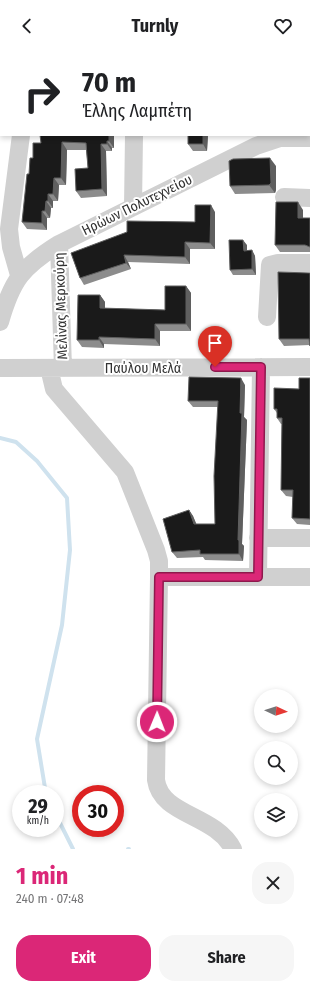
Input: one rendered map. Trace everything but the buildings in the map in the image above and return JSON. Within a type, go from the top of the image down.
[{"type":"street","points":[[19,275],[11,247],[9,229],[22,136]]},
{"type":"street","points":[[133,207],[134,136]]},
{"type":"street","name":"Ηρώων Πολυτεχνείου","points":[[0,322],[9,294],[19,275],[32,262],[59,244],[266,138],[310,138]]},
{"type":"street","points":[[284,197],[310,198]]},
{"type":"street","name":"Μελίνας Μερκούρη","points":[[59,244],[56,368],[53,386],[57,394],[124,472],[156,550],[159,561],[157,785],[163,797],[174,807],[214,827],[224,836],[233,849]]},
{"type":"street","points":[[267,317],[270,265],[278,263],[310,263]]},
{"type":"street","points":[[258,577],[261,367]]},
{"type":"street","name":"Παύλου Μελά","points":[[0,368],[310,367]]},
{"type":"street","points":[[258,538],[310,538]]},
{"type":"street","points":[[159,577],[310,577]]},
{"type":"waterway","points":[[0,438],[16,442],[37,461],[67,498],[70,550],[62,625],[37,739],[45,785]]},
{"type":"waterway","points":[[64,831],[73,849]]},
{"type":"route","points":[[157,722],[159,577],[258,577],[261,367],[215,367]]}]
